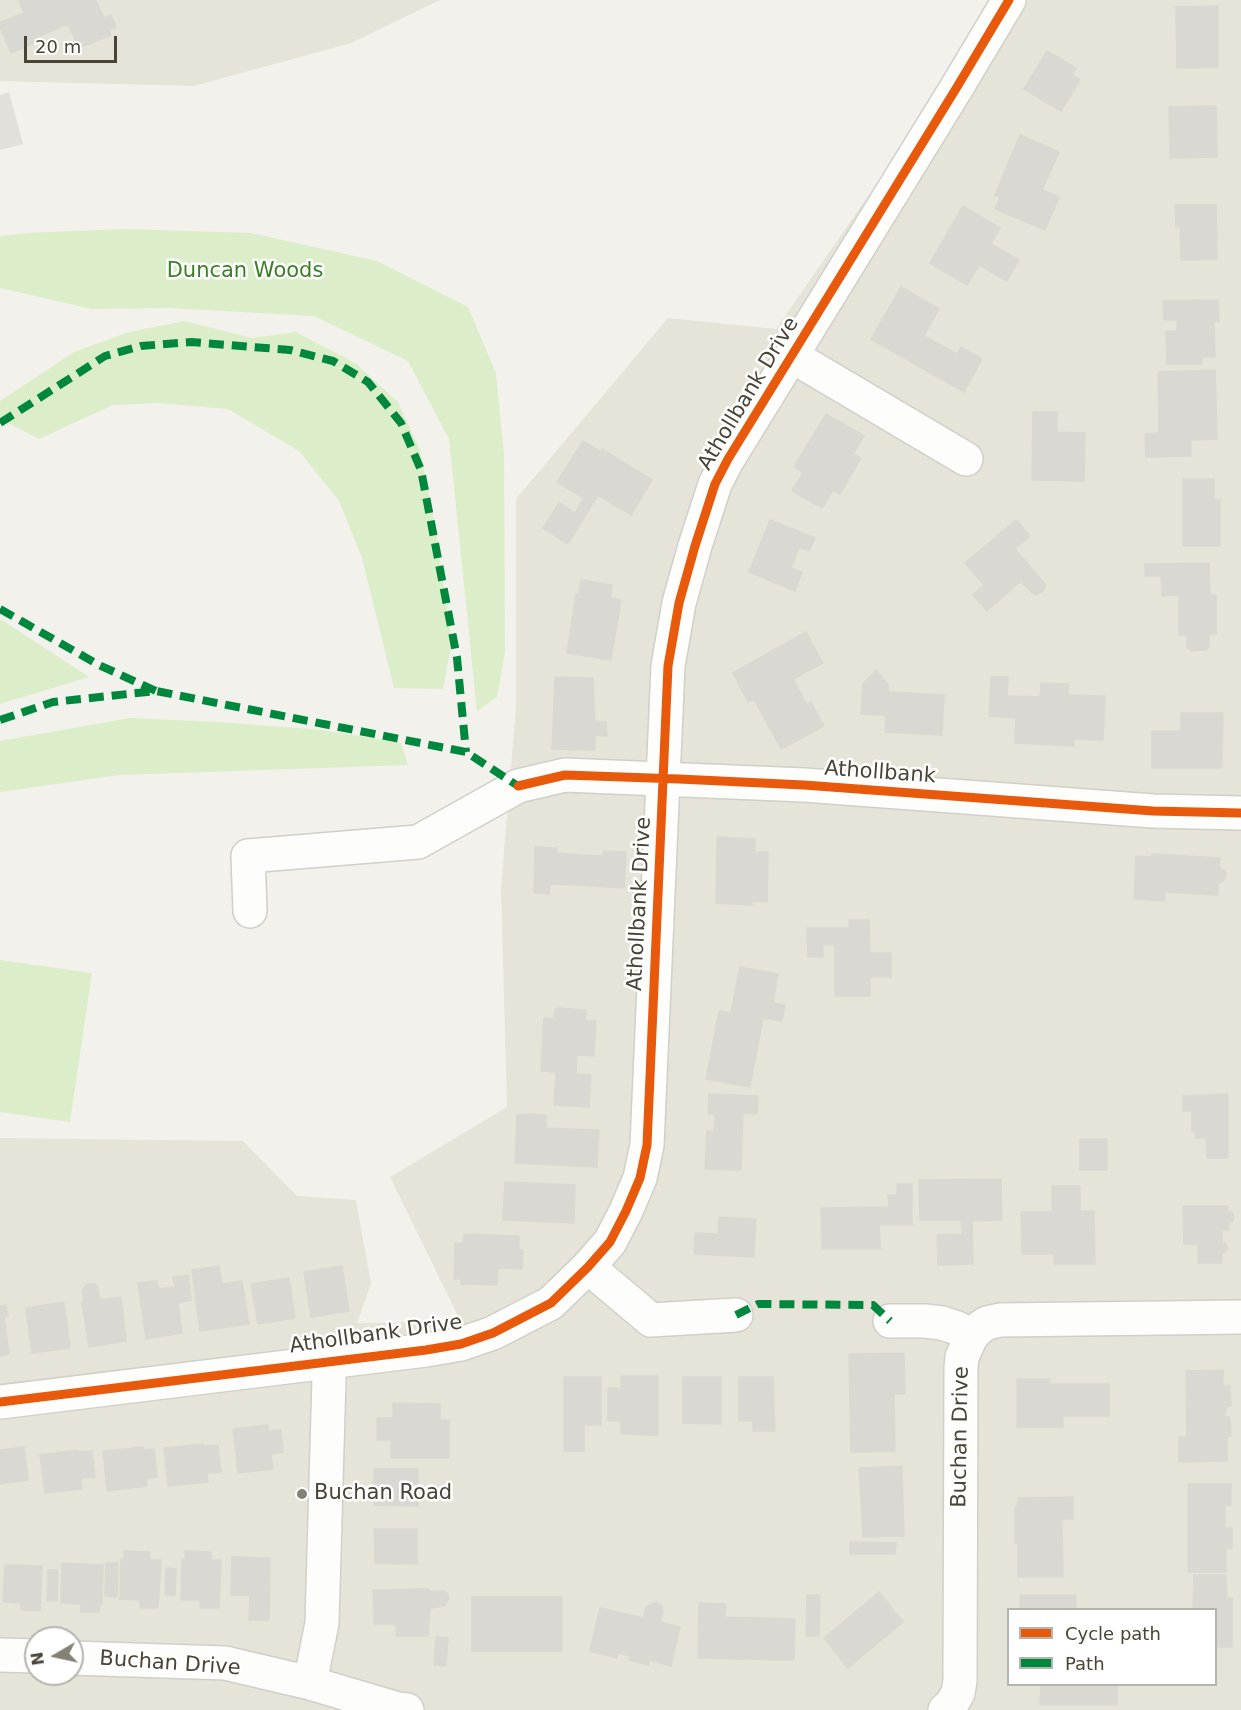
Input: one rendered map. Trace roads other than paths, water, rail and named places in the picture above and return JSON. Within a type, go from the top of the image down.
[{"type":"street","name":"Athollbank Drive","points":[[0,1402],[461,1344],[493,1333],[551,1303],[610,1242],[640,1178],[646,1145],[668,666],[679,603],[694,546],[715,484],[728,459],[1009,0]]},
{"type":"street","points":[[792,356],[966,459]]},
{"type":"street","name":"Athollbank","points":[[249,911],[248,856],[418,842],[518,786],[565,775],[804,785],[1153,811],[1241,813]]},
{"type":"street","points":[[588,1267],[651,1320],[736,1315]]},
{"type":"street","name":"Buchan Drive","points":[[950,1708],[958,1693],[960,1681],[961,1368],[962,1357],[971,1337],[987,1323],[1000,1320],[1241,1317]]},
{"type":"street","points":[[890,1321],[942,1323],[957,1328],[971,1337]]},
{"type":"street","points":[[310,1683],[322,1623],[328,1361]]},
{"type":"street","points":[[0,1655],[24,1656]]},
{"type":"street","name":"Buchan Drive","points":[[84,1658],[225,1663],[310,1683],[407,1710]]},
{"type":"place","name":"Buchan Road","points":[[302,1494]]},
{"type":"park label","name":"Duncan Woods","points":[[245,272]]}]
